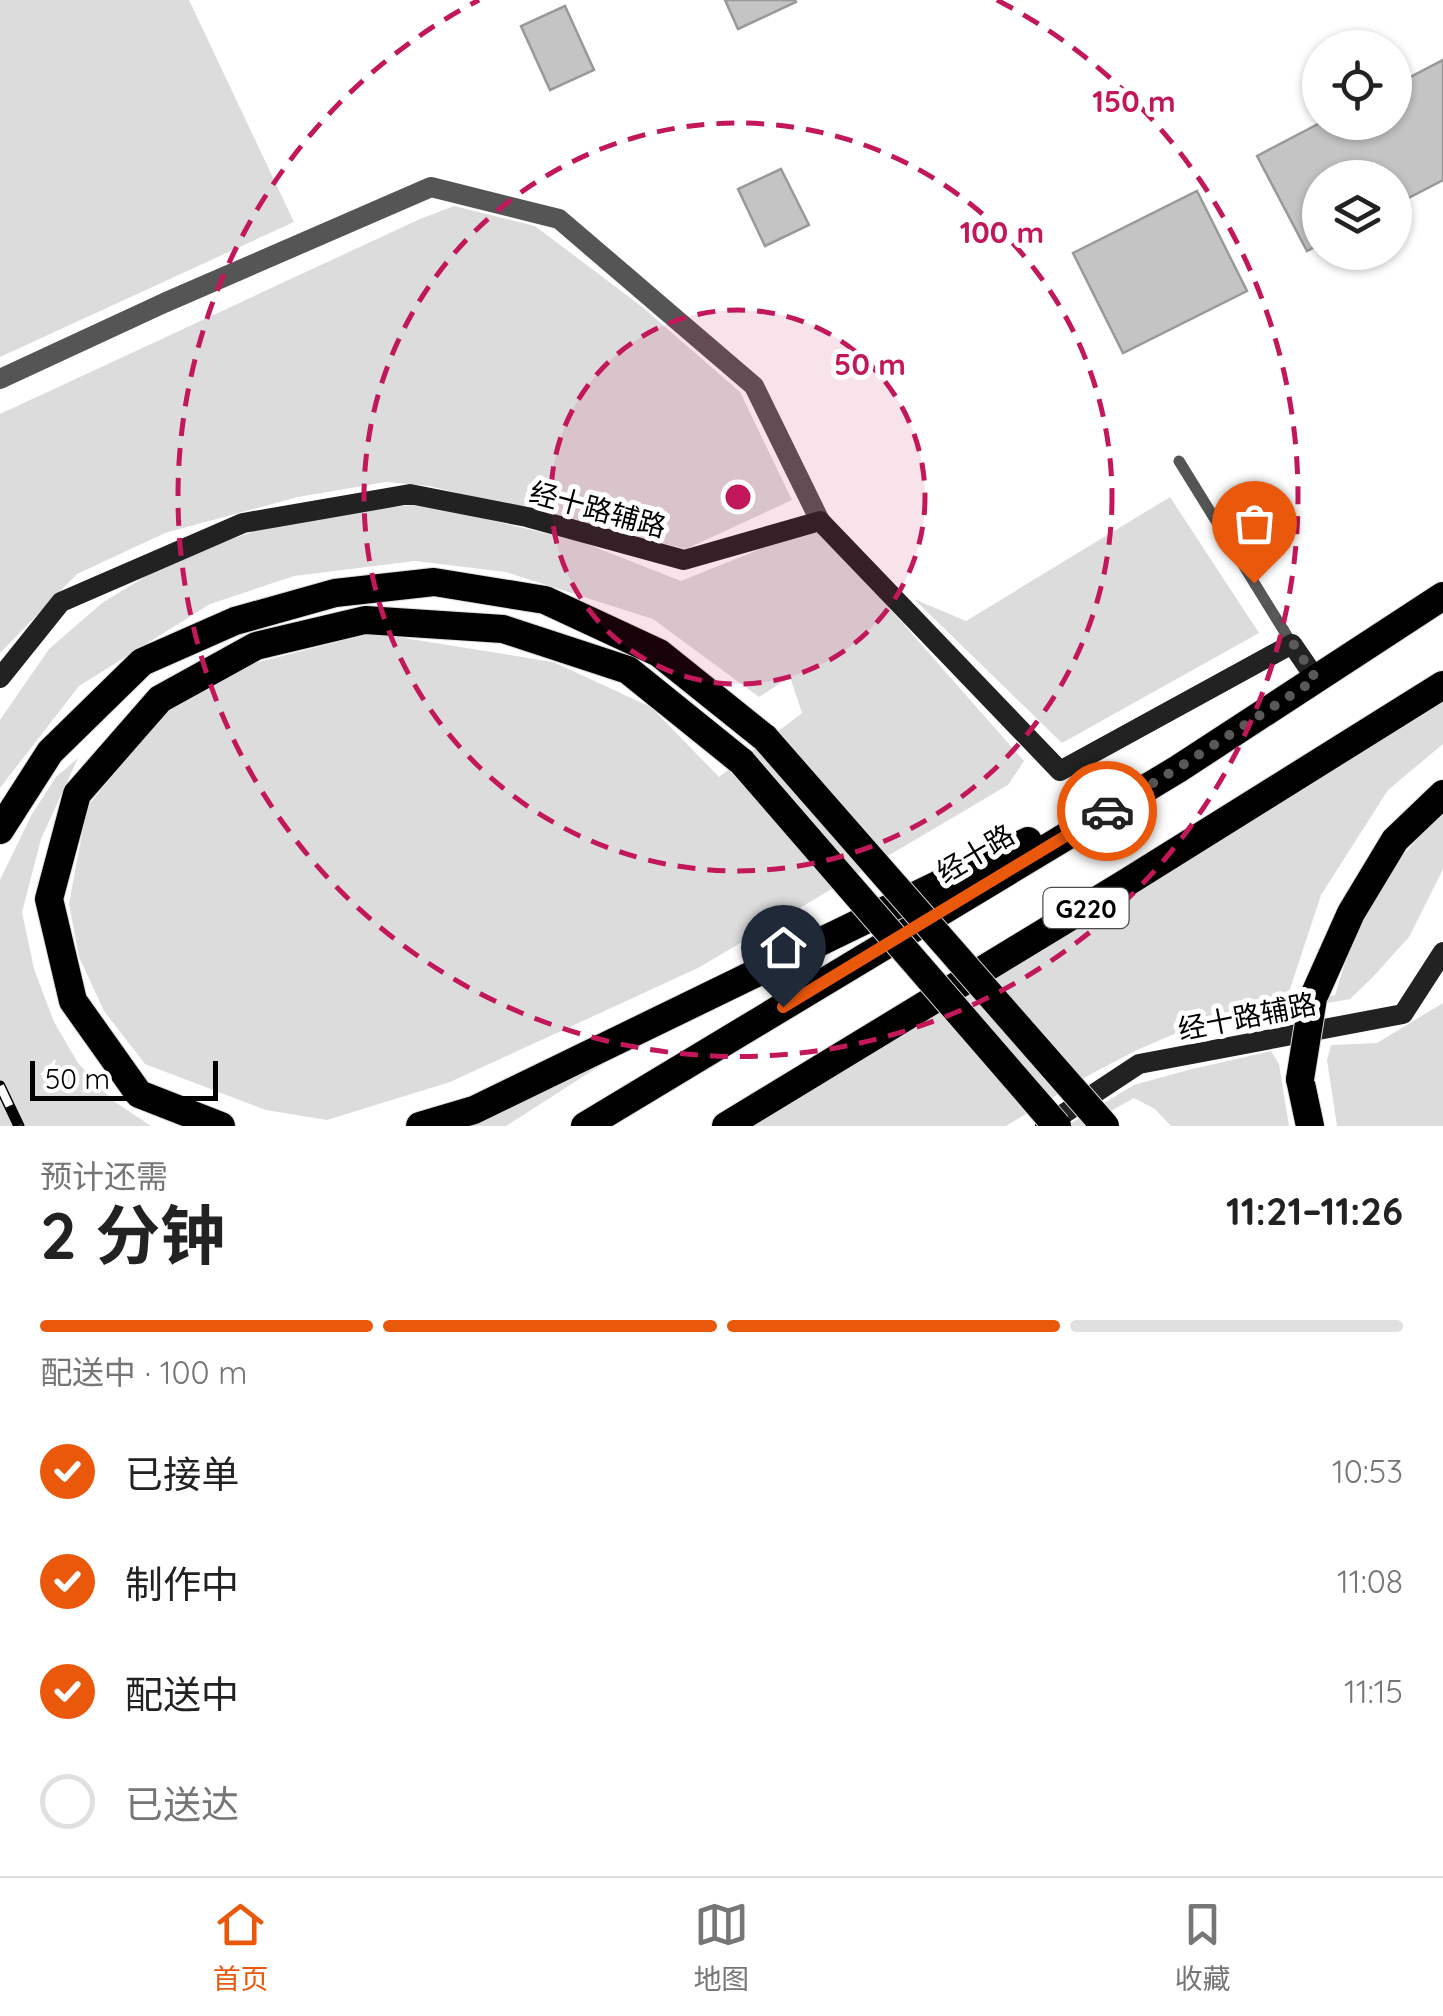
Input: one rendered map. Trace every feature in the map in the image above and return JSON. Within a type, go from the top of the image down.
[{"type":"highway","points":[[0,830],[50,752],[142,662],[235,620],[335,592],[434,582],[545,600],[659,653],[764,738],[1105,1126]]},
{"type":"highway","name":"经十路","points":[[586,1126],[1178,768],[1443,596]]},
{"type":"highway","points":[[221,1126],[139,1094],[73,1001],[48,899],[77,794],[160,699],[256,646],[365,620],[503,629],[628,670],[742,762],[1057,1126]]},
{"type":"highway","name":"G220","points":[[726,1126],[1443,685]]},
{"type":"highway","points":[[420,1126],[474,1110],[1178,768]]},
{"type":"highway","points":[[1310,1126],[1300,1078],[1314,998],[1351,913],[1395,840],[1443,794]]},
{"type":"main road","name":"经十路辅路","points":[[0,678],[61,602],[243,523],[410,494],[527,517],[684,560],[820,520]]},
{"type":"main road","points":[[820,520],[1060,771],[1292,644],[1316,679]]},
{"type":"main road","name":"经十路辅路","points":[[1045,1126],[1138,1064],[1403,1014],[1443,952]]},
{"type":"street","points":[[0,379],[432,187],[559,219],[754,386],[820,520]]},
{"type":"lane","points":[[1179,460],[1292,644]]},
{"type":"shaded area","points":[[0,0],[189,0],[294,222],[0,357]]},
{"type":"shaded area","points":[[454,206],[535,226],[641,306],[740,392],[792,500],[686,549],[429,486],[386,482],[298,497],[165,533],[77,574],[0,653],[0,414]]},
{"type":"shaded area","points":[[1170,497],[1259,633],[1062,743],[914,599],[966,621]]},
{"type":"shaded area","points":[[424,504],[582,542],[681,581],[817,526],[1024,761],[1008,785],[698,968],[450,1082],[327,1120],[266,1110],[145,1064],[104,1011],[79,957],[69,904],[87,807],[164,712],[255,663],[373,633],[553,662],[651,707],[719,777],[802,713],[790,677],[759,697],[653,619],[506,572],[415,561],[294,576],[210,604],[79,686],[0,788],[0,720],[49,649],[102,603],[174,559],[255,531],[349,511]]},
{"type":"shaded area","points":[[1443,697],[1443,744],[1388,790],[1321,895],[1285,1004],[1335,995],[1354,934],[1389,872],[1443,809],[1443,869],[1409,937],[1350,999],[1270,1013],[1221,1014],[1137,1050],[1006,1126],[745,1126]]},
{"type":"shaded area","points":[[78,758],[41,839],[22,912],[34,969],[54,1022],[78,1063],[112,1100],[151,1126],[0,1126],[0,880],[32,814],[56,777]]},
{"type":"shaded area","points":[[1443,1003],[1443,1126],[1337,1126],[1327,1060],[1331,1045],[1377,1043]]},
{"type":"shaded area","points":[[634,1044],[506,1126],[455,1126]]},
{"type":"shaded area","points":[[1271,1051],[1279,1064],[1289,1126],[1171,1126],[1155,1109],[1134,1098],[1084,1126],[1066,1126],[1134,1085]]},
{"type":"building","points":[[725,0],[795,0],[796,2],[738,29]]},
{"type":"building","points":[[565,6],[594,70],[550,90],[521,26]]},
{"type":"building","points":[[1443,60],[1443,180],[1412,196],[1412,160],[1302,160],[1302,242],[1257,156],[1302,132],[1302,140],[1412,140],[1412,76]]},
{"type":"building","points":[[781,169],[809,225],[765,246],[738,189]]},
{"type":"building","points":[[1197,191],[1247,291],[1123,353],[1073,253]]},
{"type":"railway","points":[[0,1086],[19,1126]]},
{"type":"way so far","points":[[1107,811],[1316,679],[1254,583]]},
{"type":"route","points":[[783,1007],[1107,811]]}]
